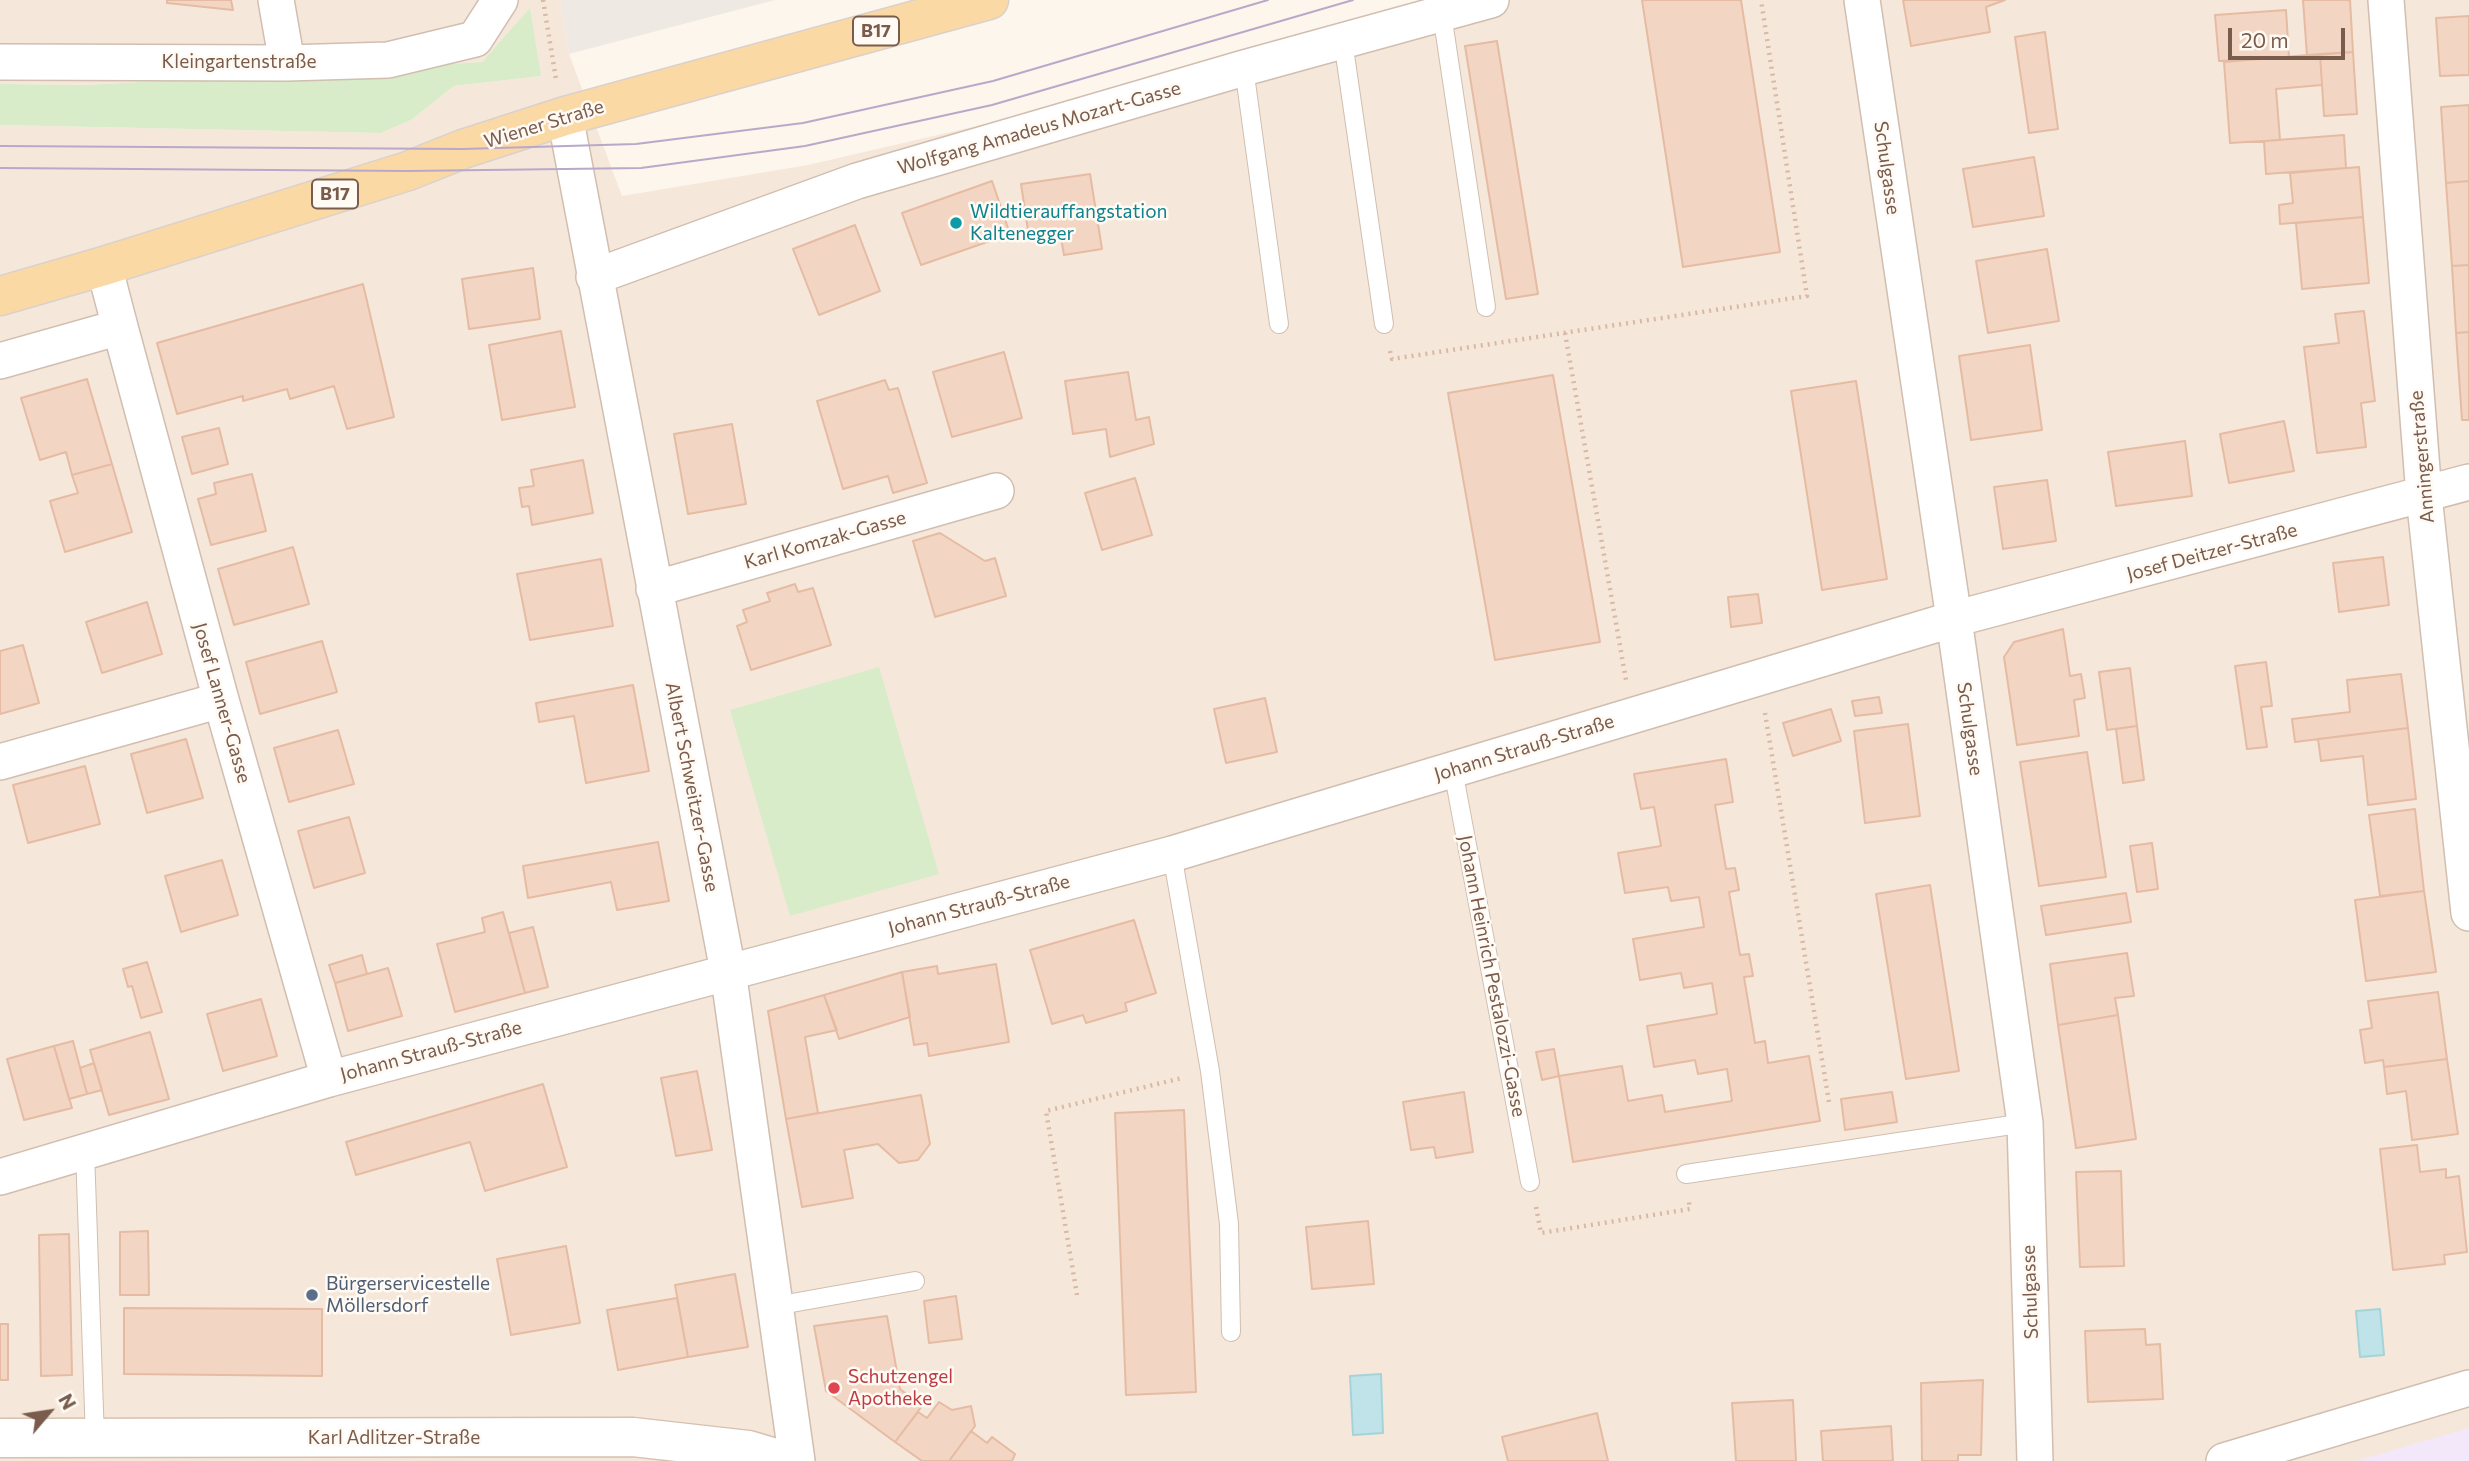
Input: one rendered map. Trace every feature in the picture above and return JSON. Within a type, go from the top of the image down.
[{"type":"main road","name":"Wiener Straße","points":[[0,296],[408,171],[463,149],[565,116],[935,7],[989,0]]},
{"type":"street","points":[[276,0],[287,63]]},
{"type":"street","name":"Kleingartenstraße","points":[[0,62],[287,63],[388,60],[475,39],[500,0]]},
{"type":"street","name":"Wolfgang Amadeus Mozart-Gasse","points":[[594,277],[858,181],[1244,68],[1491,0]]},
{"type":"street","name":"Schulgasse","points":[[1862,0],[1954,619],[2025,1123],[2035,1461]]},
{"type":"street","name":"Anningerstraße","points":[[2386,0],[2424,496],[2469,913]]},
{"type":"street","name":"Albert Schweitzer-Gasse","points":[[565,116],[728,971],[797,1461]]},
{"type":"street","points":[[0,361],[120,327],[104,266]]},
{"type":"street","name":"Josef Lanner-Gasse","points":[[120,327],[220,700],[329,1079]]},
{"type":"street","name":"Josef Deitzer-Straße","points":[[1954,619],[2469,482]]},
{"type":"street","name":"Karl Komzak-Gasse","points":[[654,589],[996,491]]},
{"type":"street","name":"Johann Strauß-Straße","points":[[0,1177],[329,1079],[1172,854],[1954,619]]},
{"type":"street","points":[[0,762],[220,700]]},
{"type":"street","points":[[2224,1461],[2469,1388]]},
{"type":"street","name":"Karl Adlitzer-Straße","points":[[0,1438],[94,1439],[224,1450],[633,1437],[748,1450],[785,1461]]},
{"type":"lane","points":[[1443,14],[1486,307]]},
{"type":"lane","points":[[1343,41],[1384,324]]},
{"type":"lane","points":[[1244,68],[1279,324]]},
{"type":"lane","name":"Johann Heinrich Pestalozzi-Gasse","points":[[1453,770],[1530,1182]]},
{"type":"lane","points":[[1172,854],[1210,1072],[1229,1224],[1231,1332]]},
{"type":"lane","points":[[1685,1174],[2025,1123]]},
{"type":"lane","points":[[85,1152],[94,1439]]},
{"type":"lane","points":[[775,1306],[915,1281]]},
{"type":"path","points":[[543,0],[555,76],[565,116]]},
{"type":"path","points":[[1384,324],[1392,359],[1807,296],[1761,0]]},
{"type":"path","points":[[1565,333],[1633,716]]},
{"type":"path","points":[[1759,678],[1829,1102]]},
{"type":"path","points":[[1077,1295],[1046,1111],[1210,1072]]},
{"type":"path","points":[[1530,1182],[1541,1233],[1690,1209],[1685,1174]]},
{"type":"shaded area","points":[[0,0],[560,0],[569,54],[622,196],[808,165],[994,122],[1427,0],[2469,0],[2469,1461],[0,1461],[0,125],[381,133],[411,120],[454,86],[540,76],[530,9],[482,62],[88,85],[0,84]]},
{"type":"shaded area","points":[[560,0],[775,0],[569,54]]},
{"type":"shaded area","points":[[2469,1428],[2469,1461],[2356,1461]]},
{"type":"green space","points":[[530,8],[541,76],[454,86],[411,120],[381,133],[0,125],[0,84],[88,85],[482,62]]},
{"type":"green space","points":[[879,667],[939,874],[790,916],[730,710]]},
{"type":"water","points":[[2380,1309],[2384,1355],[2360,1357],[2356,1311]]},
{"type":"water","points":[[1381,1374],[1383,1433],[1353,1435],[1350,1376]]},
{"type":"building","points":[[167,0],[231,0],[233,10],[167,3]]},
{"type":"building","points":[[1642,0],[1741,0],[1780,252],[1683,267]]},
{"type":"building","points":[[1903,0],[2005,0],[1986,7],[1990,32],[1911,46]]},
{"type":"building","points":[[2303,0],[2350,0],[2353,52],[2307,56]]},
{"type":"building","points":[[2286,10],[2289,57],[2219,61],[2215,15]]},
{"type":"building","points":[[2469,16],[2469,75],[2440,76],[2436,18]]},
{"type":"building","points":[[2045,32],[2058,129],[2029,133],[2015,37]]},
{"type":"building","points":[[1497,41],[1538,294],[1506,299],[1465,46]]},
{"type":"building","points":[[2353,52],[2357,114],[2324,116],[2320,54]]},
{"type":"building","points":[[2320,54],[2322,85],[2276,89],[2280,140],[2230,143],[2224,62]]},
{"type":"building","points":[[2469,105],[2469,181],[2446,183],[2441,107]]},
{"type":"building","points":[[2344,135],[2346,168],[2266,174],[2264,141]]},
{"type":"building","points":[[2034,157],[2044,216],[1973,227],[1963,169]]},
{"type":"building","points":[[2359,167],[2363,217],[2280,224],[2279,205],[2293,203],[2290,173]]},
{"type":"building","points":[[1090,174],[1102,249],[1064,255],[1060,232],[1029,237],[1021,184]]},
{"type":"building","name":"Wildtierauffangstation Kaltenegger","points":[[992,181],[1010,234],[921,265],[902,213]]},
{"type":"building","points":[[2469,181],[2469,265],[2452,266],[2446,183]]},
{"type":"building","points":[[2363,217],[2369,283],[2302,289],[2296,223]]},
{"type":"building","points":[[855,225],[880,291],[819,315],[793,249]]},
{"type":"building","points":[[2047,249],[2059,321],[1988,333],[1976,261]]},
{"type":"building","points":[[2469,265],[2469,332],[2456,333],[2452,266]]},
{"type":"building","points":[[533,268],[540,319],[469,329],[462,279]]},
{"type":"building","points":[[363,284],[394,417],[347,429],[334,386],[290,399],[287,389],[243,401],[243,396],[177,414],[157,343]]},
{"type":"building","points":[[2364,311],[2375,401],[2361,403],[2366,447],[2317,453],[2304,347],[2339,343],[2335,314]]},
{"type":"building","points":[[561,331],[575,407],[502,420],[489,345]]},
{"type":"building","points":[[2469,332],[2469,420],[2462,420],[2456,333]]},
{"type":"building","points":[[2030,345],[2042,430],[1971,440],[1959,356]]},
{"type":"building","points":[[1004,352],[1022,418],[952,437],[933,372]]},
{"type":"building","points":[[1128,372],[1136,420],[1149,417],[1154,444],[1110,457],[1106,429],[1073,434],[1065,381]]},
{"type":"building","points":[[1553,375],[1600,642],[1495,660],[1448,393]]},
{"type":"building","points":[[87,379],[112,464],[72,475],[66,452],[40,460],[21,398]]},
{"type":"building","points":[[885,380],[889,390],[898,388],[927,483],[893,493],[888,476],[843,489],[817,401]]},
{"type":"building","points":[[1856,381],[1887,579],[1822,590],[1791,391]]},
{"type":"building","points":[[2284,421],[2294,471],[2229,483],[2220,434]]},
{"type":"building","points":[[732,424],[746,504],[688,514],[674,434]]},
{"type":"building","points":[[219,428],[228,464],[192,474],[182,437]]},
{"type":"building","points":[[2185,441],[2192,496],[2116,506],[2108,452]]},
{"type":"building","points":[[583,460],[593,513],[532,525],[529,506],[522,507],[519,488],[534,486],[531,470]]},
{"type":"building","points":[[112,464],[132,532],[65,552],[50,501],[78,493],[72,475]]},
{"type":"building","points":[[252,474],[266,531],[211,545],[198,499],[216,494],[214,483]]},
{"type":"building","points":[[1135,478],[1152,535],[1102,550],[1085,493]]},
{"type":"building","points":[[2047,480],[2056,541],[2003,549],[1994,487]]},
{"type":"building","points":[[940,533],[985,561],[995,558],[1006,596],[935,617],[913,541]]},
{"type":"building","points":[[293,547],[309,604],[234,625],[218,569]]},
{"type":"building","points":[[2383,557],[2389,605],[2339,612],[2333,563]]},
{"type":"building","points":[[601,559],[613,626],[530,640],[517,574]]},
{"type":"building","points":[[795,584],[798,592],[813,588],[831,645],[751,670],[737,626],[747,622],[743,610],[770,601],[767,593]]},
{"type":"building","points":[[1758,594],[1762,623],[1731,627],[1728,597]]},
{"type":"building","points":[[147,602],[162,654],[102,673],[86,622]]},
{"type":"building","points":[[2063,629],[2070,676],[2081,674],[2085,698],[2074,700],[2079,736],[2017,745],[2004,657],[2014,642]]},
{"type":"building","points":[[322,641],[337,692],[260,714],[246,662]]},
{"type":"building","points":[[23,645],[39,703],[0,714],[0,651]]},
{"type":"building","points":[[2266,662],[2272,706],[2261,707],[2267,747],[2247,749],[2235,666]]},
{"type":"building","points":[[2130,668],[2137,726],[2107,730],[2099,672]]},
{"type":"building","points":[[2401,674],[2408,728],[2295,742],[2292,719],[2350,712],[2347,680]]},
{"type":"building","points":[[633,685],[649,771],[586,783],[574,716],[539,722],[536,703]]},
{"type":"building","points":[[1879,697],[1882,713],[1855,716],[1852,701]]},
{"type":"building","points":[[1265,698],[1277,752],[1226,763],[1214,709]]},
{"type":"building","points":[[1831,709],[1841,741],[1793,756],[1783,723]]},
{"type":"building","points":[[1908,724],[1920,816],[1865,823],[1854,731]]},
{"type":"building","points":[[2137,726],[2144,780],[2123,783],[2116,729]]},
{"type":"building","points":[[2408,728],[2416,799],[2368,805],[2363,756],[2321,761],[2318,739]]},
{"type":"building","points":[[338,730],[354,784],[289,802],[274,748]]},
{"type":"building","points":[[186,739],[203,798],[147,813],[131,754]]},
{"type":"building","points":[[2087,752],[2106,877],[2039,886],[2020,762]]},
{"type":"building","points":[[1726,759],[1733,802],[1715,805],[1726,869],[1735,868],[1739,890],[1729,892],[1740,955],[1749,954],[1753,976],[1744,977],[1755,1043],[1765,1041],[1768,1063],[1809,1056],[1820,1121],[1573,1162],[1559,1076],[1622,1066],[1628,1101],[1662,1095],[1665,1112],[1732,1101],[1727,1069],[1698,1074],[1695,1060],[1654,1067],[1647,1026],[1717,1014],[1712,983],[1684,988],[1681,973],[1640,980],[1633,939],[1704,927],[1699,897],[1671,901],[1668,887],[1625,893],[1618,853],[1661,846],[1654,807],[1641,809],[1634,774]]},
{"type":"building","points":[[85,766],[100,824],[28,843],[13,785]]},
{"type":"building","points":[[2415,809],[2424,891],[2380,896],[2369,815]]},
{"type":"building","points":[[349,817],[365,873],[314,888],[298,831]]},
{"type":"building","points":[[658,842],[669,901],[617,910],[611,882],[528,898],[523,866]]},
{"type":"building","points":[[2152,843],[2158,889],[2137,892],[2130,846]]},
{"type":"building","points":[[222,860],[238,915],[181,932],[165,876]]},
{"type":"building","points":[[1930,885],[1959,1071],[1906,1079],[1876,894]]},
{"type":"building","points":[[2424,891],[2436,972],[2366,981],[2355,900]]},
{"type":"building","points":[[2126,893],[2131,922],[2046,935],[2041,906]]},
{"type":"building","points":[[503,912],[525,993],[455,1012],[437,944],[485,932],[482,918]]},
{"type":"building","points":[[1134,920],[1156,993],[1125,1003],[1127,1011],[1086,1023],[1083,1015],[1052,1024],[1030,950]]},
{"type":"building","points":[[533,927],[548,987],[525,993],[509,933]]},
{"type":"building","points":[[2127,953],[2134,996],[2115,998],[2118,1015],[2058,1025],[2050,964]]},
{"type":"building","points":[[362,955],[367,974],[335,983],[329,965]]},
{"type":"building","points":[[147,962],[162,1012],[141,1018],[132,986],[128,987],[123,969]]},
{"type":"building","points":[[996,964],[1009,1042],[929,1056],[927,1043],[914,1045],[902,972],[937,966],[938,974]]},
{"type":"building","points":[[388,968],[402,1016],[348,1031],[335,983]]},
{"type":"building","points":[[902,972],[910,1017],[839,1039],[824,995]]},
{"type":"building","points":[[2438,992],[2447,1059],[2384,1067],[2383,1060],[2365,1063],[2360,1030],[2372,1028],[2368,1001]]},
{"type":"building","points":[[824,995],[837,1030],[805,1037],[818,1113],[786,1119],[768,1011]]},
{"type":"building","points":[[261,999],[277,1056],[223,1071],[207,1014]]},
{"type":"building","points":[[2118,1015],[2136,1139],[2076,1148],[2058,1025]]},
{"type":"building","points":[[150,1032],[169,1099],[109,1115],[90,1050]]},
{"type":"building","points":[[73,1041],[87,1094],[69,1099],[54,1046]]},
{"type":"building","points":[[54,1046],[72,1108],[24,1120],[7,1059]]},
{"type":"building","points":[[1554,1049],[1559,1076],[1542,1080],[1536,1052]]},
{"type":"building","points":[[2447,1059],[2458,1134],[2412,1140],[2406,1091],[2387,1094],[2384,1067]]},
{"type":"building","points":[[94,1063],[102,1090],[87,1094],[80,1068]]},
{"type":"building","points":[[697,1071],[712,1150],[676,1156],[661,1078]]},
{"type":"building","points":[[543,1084],[567,1167],[485,1191],[470,1142],[356,1175],[346,1142]]},
{"type":"building","points":[[1464,1092],[1473,1152],[1436,1158],[1434,1147],[1411,1150],[1403,1102]]},
{"type":"building","points":[[1892,1092],[1897,1122],[1845,1130],[1841,1099]]},
{"type":"building","points":[[921,1095],[930,1144],[918,1160],[899,1163],[878,1144],[844,1150],[853,1198],[802,1207],[786,1119]]},
{"type":"building","points":[[1184,1110],[1196,1392],[1126,1395],[1115,1113]]},
{"type":"building","points":[[2417,1145],[2420,1172],[2446,1169],[2446,1178],[2459,1176],[2467,1252],[2444,1255],[2445,1264],[2393,1270],[2380,1149]]},
{"type":"building","points":[[2121,1171],[2124,1266],[2080,1267],[2076,1172]]},
{"type":"building","points":[[1368,1221],[1374,1284],[1312,1289],[1306,1227]]},
{"type":"building","points":[[148,1231],[149,1295],[120,1295],[120,1232]]},
{"type":"building","points":[[69,1234],[72,1375],[41,1376],[39,1235]]},
{"type":"building","points":[[566,1246],[580,1323],[511,1335],[497,1259]]},
{"type":"building","points":[[735,1274],[748,1347],[688,1357],[675,1285]]},
{"type":"building","points":[[956,1296],[962,1339],[929,1343],[924,1301]]},
{"type":"building","points":[[677,1298],[688,1357],[618,1370],[607,1310]]},
{"type":"building","points":[[124,1308],[322,1309],[322,1376],[124,1374]]},
{"type":"building","points":[[887,1316],[900,1389],[922,1406],[895,1442],[826,1391],[814,1326]]},
{"type":"building","points":[[0,1324],[8,1324],[8,1380],[0,1380]]},
{"type":"building","points":[[2145,1329],[2146,1345],[2160,1344],[2163,1399],[2088,1402],[2085,1331]]},
{"type":"building","points":[[1983,1380],[1981,1455],[1958,1455],[1958,1461],[1922,1461],[1921,1383]]},
{"type":"building","points":[[1793,1400],[1796,1461],[1736,1461],[1732,1403]]},
{"type":"building","points":[[939,1402],[952,1410],[971,1406],[975,1426],[949,1461],[922,1461],[895,1442],[918,1412],[927,1418]]},
{"type":"building","points":[[1597,1413],[1608,1461],[1508,1461],[1502,1437]]},
{"type":"building","points":[[1891,1426],[1893,1461],[1823,1461],[1821,1431]]},
{"type":"building","points":[[971,1431],[987,1443],[992,1437],[1015,1454],[1012,1461],[949,1461]]},
{"type":"tram line","points":[[0,146],[463,149],[636,144],[803,123],[993,81],[1268,0]]},
{"type":"tram line","points":[[0,168],[408,171],[641,168],[805,146],[992,105],[1353,0]]},
{"type":"place","name":"Wildtierauffangstation Kaltenegger","points":[[956,223]]},
{"type":"place","name":"Bürgerservicestelle Möllersdorf","points":[[312,1295]]},
{"type":"place","name":"Schutzengel Apotheke","points":[[834,1388]]}]
